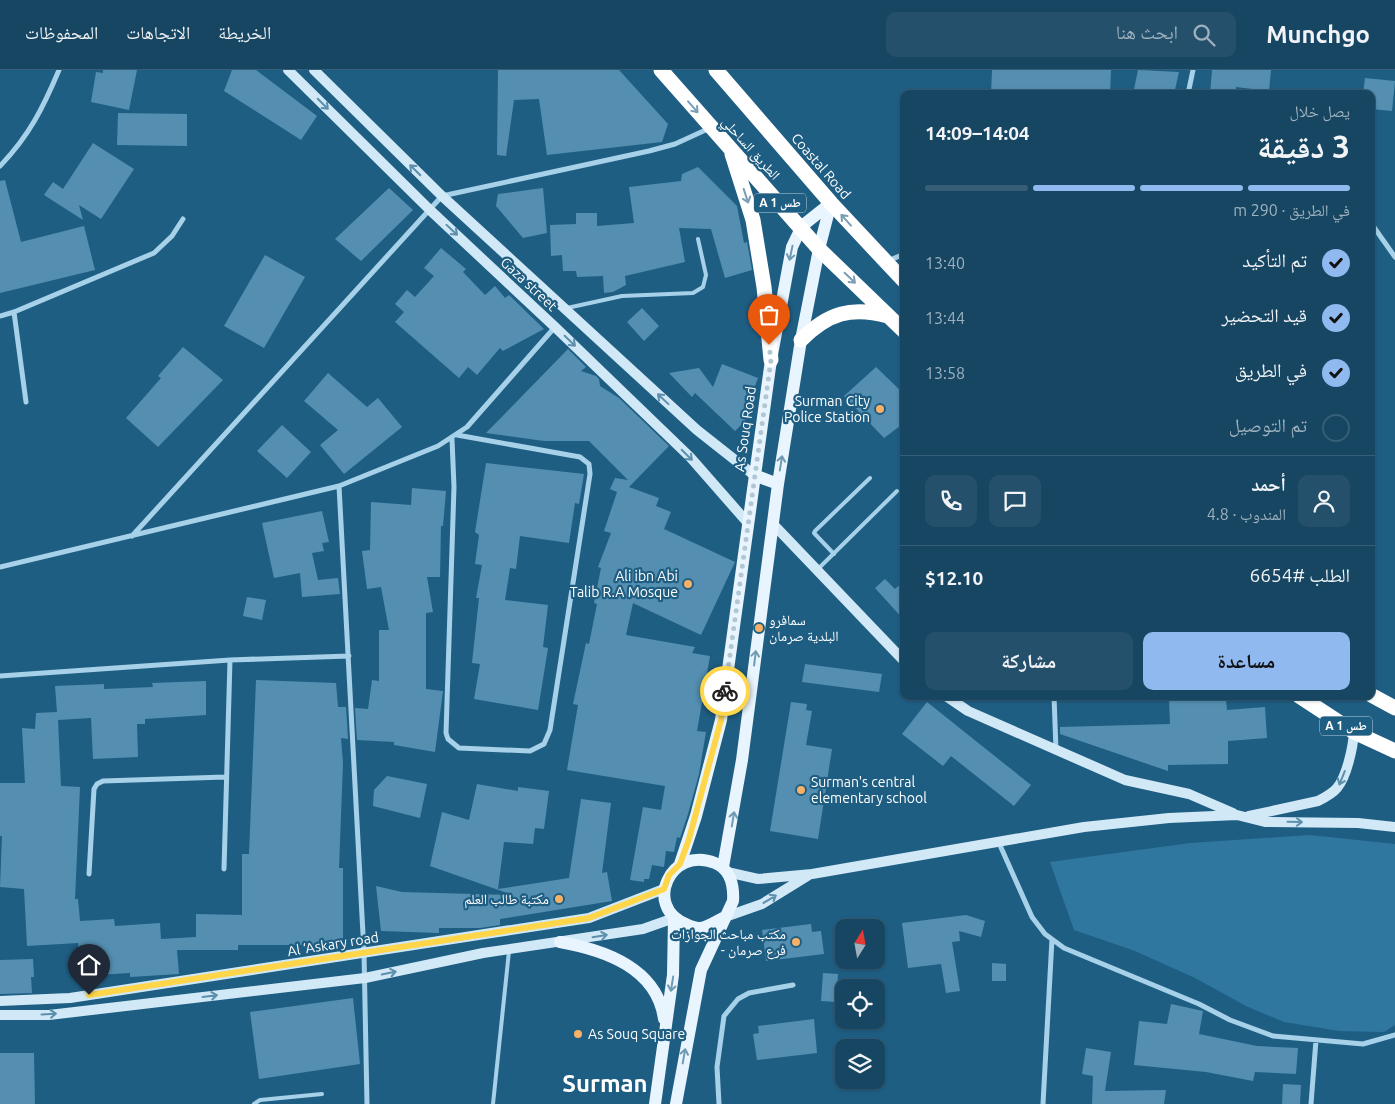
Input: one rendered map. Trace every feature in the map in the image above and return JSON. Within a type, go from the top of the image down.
[{"type":"highway","name":"الطريق الساحلي","points":[[661,70],[711,128],[802,226],[819,248],[900,327]]},
{"type":"highway","name":"Coastal Road","points":[[716,70],[831,203],[900,277]]},
{"type":"highway","points":[[731,150],[755,228],[764,287],[771,360]]},
{"type":"highway","points":[[802,340],[815,326],[832,316],[851,311],[871,311],[890,316]]},
{"type":"highway","name":"A 1 طس","points":[[1375,697],[1395,708]]},
{"type":"highway","name":"A 1 طس","points":[[1306,700],[1354,732],[1395,751]]},
{"type":"main road","name":"As Souq Road","points":[[680,864],[696,816],[721,720],[771,360],[792,247],[802,226],[831,203]]},
{"type":"main road","points":[[676,1104],[701,970],[733,901],[734,890],[725,870],[742,760],[778,484],[819,248],[831,203]]},
{"type":"main road","points":[[754,475],[778,484]]},
{"type":"main road","points":[[656,1104],[673,975],[674,918],[666,903],[664,889],[669,875],[680,864],[702,858],[725,870]]},
{"type":"main road","points":[[674,918],[691,927],[702,928],[725,917]]},
{"type":"main road","points":[[560,942],[610,954],[647,980],[657,996],[663,1012],[665,1028]]},
{"type":"street","points":[[0,166],[18,147],[35,123],[59,70]]},
{"type":"street","name":"Gaza street","points":[[288,70],[431,211],[690,457],[747,522]]},
{"type":"street","name":"Gaza street","points":[[314,70],[442,196],[564,309],[696,430],[754,475]]},
{"type":"street","points":[[1189,90],[1193,70]]},
{"type":"street","points":[[132,536],[431,211],[442,196],[648,151],[675,144],[711,128]]},
{"type":"street","points":[[0,316],[14,312],[154,253],[172,236],[183,219]]},
{"type":"street","points":[[1375,229],[1395,257]]},
{"type":"street","points":[[885,263],[900,256]]},
{"type":"street","points":[[14,312],[26,402]]},
{"type":"street","points":[[0,567],[339,486],[452,439],[467,427],[555,327]]},
{"type":"street","points":[[452,439],[454,488],[446,732],[453,745],[459,748],[530,751],[544,744],[550,730],[590,474],[589,464],[580,456],[457,435]]},
{"type":"street","points":[[339,486],[364,953],[367,1104]]},
{"type":"street","points":[[773,524],[900,657]]},
{"type":"street","points":[[0,676],[230,660],[349,656]]},
{"type":"street","points":[[224,869],[225,777],[230,660]]},
{"type":"street","points":[[952,700],[968,712],[1125,780],[1188,794],[1264,822],[1358,823],[1395,827]]},
{"type":"street","points":[[1054,700],[1056,750]]},
{"type":"street","points":[[725,870],[758,879],[812,874],[1084,827],[1169,818],[1242,815],[1318,801],[1338,787],[1353,748],[1354,732]]},
{"type":"street","points":[[89,874],[94,789],[97,784],[103,781],[225,777]]},
{"type":"street","points":[[999,842],[1032,917],[1052,939],[1064,948],[1199,1004],[1230,1020],[1273,1036],[1363,1044],[1395,1035]]},
{"type":"street","points":[[725,917],[762,904],[812,874]]},
{"type":"street","name":"Al ‘Askary road","points":[[0,1001],[70,998],[589,918],[664,889]]},
{"type":"street","points":[[0,1015],[49,1015],[365,978],[509,948],[560,942],[644,928],[674,918]]},
{"type":"street","points":[[1043,1104],[1052,939]]},
{"type":"street","points":[[719,1104],[716,1073],[724,1016],[738,999],[749,993],[793,985]]},
{"type":"street","points":[[1312,1104],[1316,1040]]},
{"type":"lane","points":[[564,309],[622,296],[693,293],[703,287],[706,275],[698,239]]},
{"type":"lane","points":[[834,554],[814,533],[814,530],[870,478]]},
{"type":"lane","points":[[817,570],[897,491]]},
{"type":"lane","points":[[493,1104],[509,948]]},
{"type":"lane","points":[[254,1104],[260,1100],[322,1094]]},
{"type":"shaded area","points":[[1310,835],[1395,844],[1395,1025],[1384,1032],[1339,1031],[1284,1022],[1246,1006],[1195,978],[1135,951],[1074,930],[1050,862],[1190,843]]},
{"type":"building","points":[[103,70],[137,70],[129,110],[91,102],[96,72],[103,73]]},
{"type":"building","points":[[232,70],[256,70],[317,116],[301,140],[224,91]]},
{"type":"building","points":[[498,70],[619,70],[668,124],[662,142],[547,155],[539,99],[514,100],[506,156],[497,155]]},
{"type":"building","points":[[992,70],[1111,70],[1110,90],[991,90]]},
{"type":"building","points":[[1138,70],[1179,72],[1175,90],[1134,90]]},
{"type":"building","points":[[1212,70],[1271,70],[1269,90],[1236,87],[1236,90],[1210,90]]},
{"type":"building","points":[[1365,78],[1395,81],[1392,111],[1375,109],[1375,90],[1364,90]]},
{"type":"building","points":[[118,113],[187,114],[187,146],[117,145]]},
{"type":"building","points":[[93,143],[134,169],[101,219],[79,205],[83,220],[44,195],[53,182],[63,189]]},
{"type":"building","points":[[698,167],[737,206],[744,243],[747,242],[752,270],[725,278],[711,229],[679,228],[685,262],[625,276],[626,285],[613,292],[604,293],[603,276],[577,277],[576,271],[563,271],[562,255],[551,256],[550,225],[576,224],[576,213],[597,213],[597,226],[634,223],[629,187],[681,181],[682,174]]},
{"type":"building","points":[[5,180],[21,242],[84,226],[95,270],[0,293],[0,181]]},
{"type":"building","points":[[389,188],[413,210],[361,261],[335,239]]},
{"type":"building","points":[[543,188],[547,233],[523,238],[496,206],[498,194]]},
{"type":"building","points":[[441,248],[466,269],[463,272],[485,295],[495,286],[505,298],[509,295],[544,329],[503,351],[500,348],[477,375],[468,367],[459,378],[395,322],[404,312],[395,304],[407,290],[415,297],[434,276],[424,268]]},
{"type":"building","points":[[265,255],[305,277],[264,348],[224,326]]},
{"type":"building","points":[[642,308],[659,326],[644,341],[627,322]]},
{"type":"building","points":[[183,347],[223,380],[158,447],[126,418],[161,378],[158,376]]},
{"type":"building","points":[[568,349],[586,367],[581,371],[596,376],[599,379],[600,386],[619,398],[669,446],[629,487],[659,498],[656,506],[671,512],[664,529],[735,562],[701,635],[633,603],[626,635],[695,647],[692,653],[710,656],[697,731],[706,732],[699,774],[688,814],[680,838],[677,837],[674,852],[666,851],[664,867],[652,865],[649,879],[644,879],[644,882],[630,880],[643,807],[661,810],[665,786],[567,770],[578,705],[573,704],[586,643],[589,644],[597,604],[594,603],[601,568],[598,567],[611,533],[604,531],[617,492],[610,489],[615,478],[628,480],[589,441],[544,441],[486,433]]},
{"type":"building","points":[[722,364],[758,378],[743,418],[746,420],[735,431],[695,393],[692,397],[669,373],[699,368],[713,387]]},
{"type":"building","name":"Surman City Police Station","points":[[876,367],[900,390],[900,426],[884,438],[844,396]]},
{"type":"building","points":[[328,373],[367,407],[378,398],[402,427],[344,474],[320,445],[338,430],[304,401]]},
{"type":"building","points":[[282,425],[311,452],[287,478],[257,451]]},
{"type":"building","points":[[486,463],[584,474],[579,504],[575,503],[569,543],[520,536],[516,569],[510,568],[505,600],[548,605],[543,647],[548,648],[538,710],[474,699],[480,664],[472,663],[479,598],[476,598],[482,565],[475,564],[479,535],[475,532]]},
{"type":"building","points":[[412,488],[446,491],[443,526],[441,526],[440,577],[427,577],[433,612],[426,613],[426,689],[443,691],[435,752],[394,745],[394,742],[357,740],[355,708],[368,709],[372,680],[379,681],[379,630],[389,630],[381,587],[367,589],[362,551],[370,550],[371,502],[411,505]]},
{"type":"building","points":[[322,511],[329,542],[322,543],[324,551],[312,553],[318,580],[338,578],[340,594],[302,597],[300,573],[274,578],[262,523]]},
{"type":"building","points":[[885,579],[895,589],[900,585],[900,616],[875,588]]},
{"type":"building","points":[[247,597],[266,600],[262,620],[243,616]]},
{"type":"building","points":[[805,664],[882,674],[879,692],[802,682]]},
{"type":"building","points":[[256,680],[336,683],[338,707],[346,707],[348,739],[341,738],[343,763],[339,868],[343,868],[343,945],[238,945],[238,950],[177,950],[179,974],[130,977],[130,973],[96,975],[96,984],[81,985],[78,943],[27,946],[24,889],[0,887],[2,836],[0,836],[0,783],[25,783],[22,728],[35,729],[36,713],[57,712],[55,686],[104,684],[104,689],[153,687],[152,683],[206,681],[206,715],[145,719],[145,724],[137,724],[138,757],[93,759],[91,718],[58,720],[61,786],[80,787],[75,899],[78,899],[80,921],[114,919],[115,926],[160,923],[161,939],[196,937],[196,914],[242,915],[242,854],[249,854]]},
{"type":"building","points":[[1169,700],[1226,700],[1227,710],[1265,707],[1267,738],[1228,741],[1228,764],[1168,765],[1168,771],[1060,734],[1060,727],[1170,724]]},
{"type":"building","name":"Surman's central elementary school","points":[[791,702],[807,704],[806,710],[812,711],[806,745],[832,749],[818,839],[770,831]]},
{"type":"building","points":[[927,702],[1031,785],[1014,806],[951,756],[943,766],[902,734]]},
{"type":"building","points":[[387,776],[427,784],[420,818],[373,806],[374,790]]},
{"type":"building","points":[[477,784],[518,791],[518,787],[549,791],[544,829],[535,828],[533,844],[504,842],[498,889],[569,878],[581,799],[611,803],[602,873],[607,872],[612,901],[500,919],[500,925],[480,928],[439,928],[439,933],[381,931],[376,886],[402,892],[513,895],[430,866],[442,812],[469,820]]},
{"type":"building","points":[[966,915],[985,921],[981,937],[959,931],[960,941],[952,942],[960,991],[946,993],[941,964],[908,968],[902,923]]},
{"type":"building","points":[[811,924],[812,932],[821,931],[824,954],[766,961],[762,930]]},
{"type":"building","points":[[33,959],[34,977],[31,977],[32,993],[0,994],[0,960]]},
{"type":"building","points":[[992,963],[1006,964],[1006,981],[992,981]]},
{"type":"building","points":[[823,973],[838,974],[838,979],[835,979],[835,1002],[821,1001]]},
{"type":"building","points":[[353,998],[360,1064],[259,1079],[250,1012]]},
{"type":"building","points":[[1171,1004],[1203,1011],[1199,1034],[1257,1046],[1298,1048],[1296,1074],[1255,1072],[1253,1081],[1206,1072],[1134,1065],[1139,1021],[1167,1024]]},
{"type":"building","points":[[814,1019],[817,1053],[757,1060],[753,1034],[759,1033],[758,1026]]},
{"type":"building","points":[[1086,1048],[1111,1052],[1105,1091],[1166,1090],[1164,1104],[1092,1104],[1093,1076],[1082,1074]]},
{"type":"building","points":[[0,1053],[34,1053],[35,1104],[0,1104]]},
{"type":"building","points":[[1283,1084],[1301,1085],[1300,1104],[1282,1104]]},
{"type":"way so far","points":[[725,691],[771,360],[769,345]]},
{"type":"place","name":"Surman City Police Station","points":[[880,409]]},
{"type":"place","name":"Ali ibn Abi Talib R.A Mosque","points":[[688,584]]},
{"type":"place","name":"سمافرو البلدية صرمان","points":[[759,628]]},
{"type":"place","name":"Surman's central elementary school","points":[[801,790]]},
{"type":"place","name":"مكتبة طالب العلم","points":[[559,899]]},
{"type":"place","name":"مكتب مباحث الجوازات - فرع صرمان","points":[[796,942]]},
{"type":"place","name":"As Souq Square","points":[[578,1034]]},
{"type":"district","name":"Surman","points":[[605,1084]]},
{"type":"route","points":[[89,995],[589,918],[664,889],[669,875],[680,864],[689,839],[721,720],[725,691]]}]
